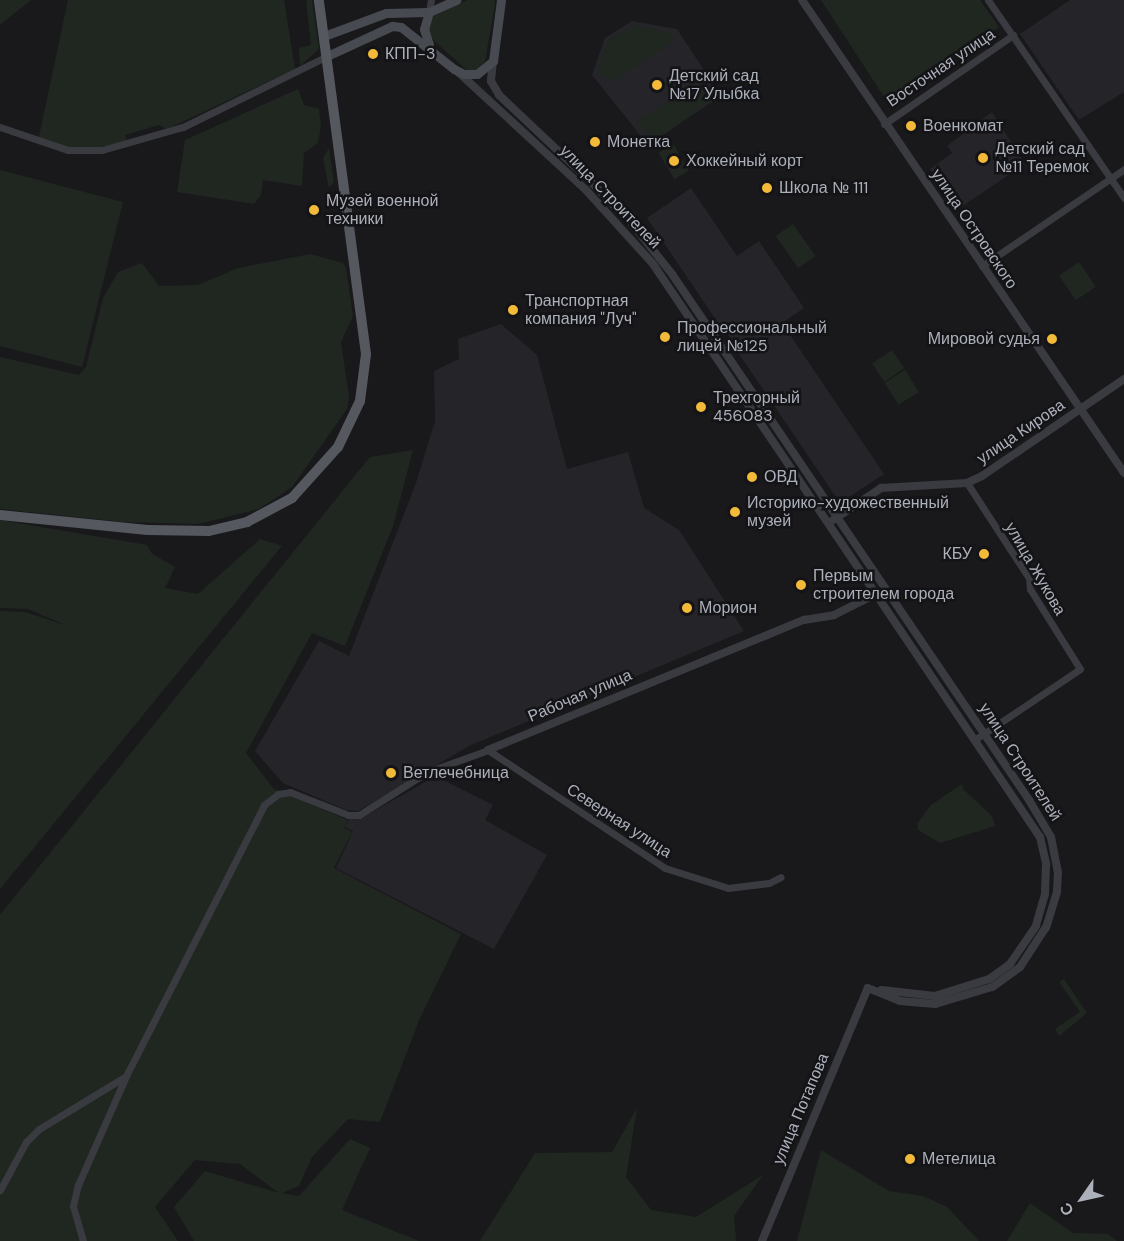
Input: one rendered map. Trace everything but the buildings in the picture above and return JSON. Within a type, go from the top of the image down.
[{"type":"main road","points":[[0,515],[147,531],[209,531],[247,522],[282,504],[310,483],[332,456],[356,411],[366,354],[319,0]]},
{"type":"main road","points":[[324,36],[387,13],[429,12],[456,0]]},
{"type":"main road","points":[[327,57],[392,26],[411,32],[454,69],[473,75],[493,61],[502,2]]},
{"type":"main road","points":[[429,12],[424,29],[433,50]]},
{"type":"street","points":[[429,12],[431,0]]},
{"type":"street","name":"улица Островского","points":[[802,0],[884,124],[1124,473]]},
{"type":"street","points":[[987,0],[1124,198]]},
{"type":"street","name":"Восточная улица","points":[[884,124],[1013,35]]},
{"type":"street","points":[[0,127],[68,150],[102,150],[183,127],[327,57]]},
{"type":"street","name":"улица Строителей","points":[[493,61],[491,81],[499,95],[592,183],[660,258],[832,520],[877,594],[980,736]]},
{"type":"street","name":"улица Строителей","points":[[454,69],[586,189],[639,246],[832,520],[885,589],[1034,824],[1046,864],[1045,894],[1036,926],[1018,955],[990,983],[934,996],[868,988]]},
{"type":"street","points":[[982,266],[1124,169]]},
{"type":"street","name":"улица Кирова","points":[[832,520],[881,488],[967,483],[982,476],[1124,379]]},
{"type":"street","name":"улица Жукова","points":[[967,483],[1029,578],[1030,589],[1080,669],[980,736]]},
{"type":"street","name":"Рабочая улица","points":[[126,1076],[264,805],[278,794],[290,792],[348,815],[359,815],[427,772],[488,750],[804,620],[834,615],[885,589]]},
{"type":"street","name":"Северная улица","points":[[488,750],[665,868],[728,888],[770,883],[781,877]]},
{"type":"street","name":"улица Потапова","points":[[765,1240],[868,988]]},
{"type":"street","points":[[0,1190],[26,1142],[39,1129],[126,1076]]},
{"type":"street","points":[[83,1241],[73,1206],[78,1185],[126,1076]]},
{"type":"shaded area","points":[[0,0],[31,0],[0,25]]},
{"type":"shaded area","points":[[68,0],[284,0],[295,69],[167,129],[159,125],[125,135],[129,146],[117,150],[88,152],[38,141]]},
{"type":"shaded area","points":[[306,0],[312,0],[319,49],[300,66],[299,48],[311,45]]},
{"type":"shaded area","points":[[467,0],[494,0],[495,5],[485,61],[478,70],[468,71],[434,41],[428,29],[434,15]]},
{"type":"shaded area","points":[[821,0],[980,0],[999,27],[888,103]]},
{"type":"shaded area","points":[[1070,0],[1124,0],[1124,92],[1079,120],[1020,34]]},
{"type":"shaded area","name":"Детский сад №17 Улыбка","points":[[632,21],[677,29],[721,96],[648,145],[592,75],[605,38]]},
{"type":"shaded area","points":[[634,25],[668,33],[675,40],[613,82],[597,72],[608,40]]},
{"type":"shaded area","points":[[698,82],[711,101],[653,142],[637,121]]},
{"type":"shaded area","points":[[298,89],[304,105],[319,109],[321,126],[318,143],[304,153],[302,186],[263,180],[261,195],[254,204],[177,192],[185,140]]},
{"type":"shaded area","name":"Детский сад №11 Теремок","points":[[992,112],[1025,164],[958,209],[930,169],[952,153],[947,146]]},
{"type":"shaded area","name":"Хоккейный корт","points":[[673,144],[689,171],[674,179],[658,153]]},
{"type":"shaded area","points":[[329,148],[334,182],[329,188],[323,158]]},
{"type":"shaded area","points":[[0,170],[123,202],[82,367],[0,346]]},
{"type":"shaded area","points":[[691,188],[737,256],[759,241],[804,308],[782,323],[884,474],[840,503],[647,218]]},
{"type":"shaded area","points":[[793,224],[815,256],[798,268],[776,236]]},
{"type":"shaded area","points":[[310,254],[343,263],[346,268],[353,316],[341,342],[349,397],[347,409],[292,487],[259,509],[198,524],[123,522],[0,509],[0,357],[79,375],[86,367],[103,298],[118,272],[142,263],[159,286],[198,285],[238,268]]},
{"type":"shaded area","points":[[1079,262],[1096,287],[1076,300],[1059,275]]},
{"type":"shaded area","points":[[501,324],[537,355],[567,469],[628,452],[644,508],[679,530],[744,631],[469,746],[358,811],[346,810],[283,783],[255,751],[319,641],[349,656],[416,483],[435,421],[434,371],[459,359],[458,339]]},
{"type":"shaded area","points":[[892,350],[904,368],[884,382],[872,363]]},
{"type":"shaded area","points":[[905,370],[919,392],[898,405],[885,383]]},
{"type":"shaded area","points":[[413,450],[393,526],[345,646],[312,633],[246,753],[274,789],[348,820],[344,828],[352,832],[334,868],[461,934],[420,1018],[380,1122],[348,1119],[312,1157],[299,1186],[282,1193],[299,1196],[350,1139],[370,1148],[342,1210],[419,1241],[194,1241],[174,1207],[205,1171],[279,1193],[240,1164],[195,1160],[155,1207],[178,1241],[0,1241],[0,915],[370,457]]},
{"type":"shaded area","points":[[0,520],[147,545],[152,554],[175,567],[165,588],[198,594],[260,539],[282,546],[0,889],[0,611],[25,612],[68,626],[28,609],[0,608]]},
{"type":"shaded area","points":[[443,780],[493,805],[485,820],[547,855],[494,949],[336,868],[353,831],[345,827],[349,819],[362,818],[427,781]]},
{"type":"shaded area","points":[[962,784],[963,789],[992,816],[995,826],[940,843],[918,830],[917,824],[931,805]]},
{"type":"shaded area","points":[[1064,979],[1087,1013],[1059,1036],[1055,1029],[1080,1012],[1059,982]]},
{"type":"shaded area","points":[[637,1108],[626,1177],[651,1210],[696,1217],[763,1175],[734,1216],[736,1241],[480,1241],[535,1153],[612,1152]]},
{"type":"shaded area","points":[[821,1150],[889,1191],[923,1196],[947,1207],[979,1241],[797,1241]]},
{"type":"shaded area","points":[[1030,1203],[1073,1233],[1108,1234],[1117,1241],[1007,1241]]},
{"type":"place","name":"КПП-3","points":[[373,54]]},
{"type":"place","name":"Детский сад №17 Улыбка","points":[[657,85]]},
{"type":"place","name":"Военкомат","points":[[911,126]]},
{"type":"place","name":"Монетка","points":[[595,142]]},
{"type":"place","name":"Детский сад №11 Теремок","points":[[983,158]]},
{"type":"place","name":"Хоккейный корт","points":[[674,161]]},
{"type":"place","name":"Школа № 111","points":[[767,188]]},
{"type":"place","name":"Музей военной техники","points":[[314,210]]},
{"type":"place","name":"Транспортная компания \"Луч\"","points":[[513,310]]},
{"type":"place","name":"Профессиональный лицей №125","points":[[665,337]]},
{"type":"place","name":"Мировой судья","points":[[1052,339]]},
{"type":"place","name":"Трехгорный 456083","points":[[701,407]]},
{"type":"place","name":"ОВД","points":[[752,477]]},
{"type":"place","name":"Историко-художественный музей","points":[[735,512]]},
{"type":"place","name":"КБУ","points":[[984,554]]},
{"type":"place","name":"Первым строителем города","points":[[801,585]]},
{"type":"place","name":"Морион","points":[[687,608]]},
{"type":"place","name":"Ветлечебница","points":[[391,773]]},
{"type":"place","name":"Метелица","points":[[910,1159]]}]
